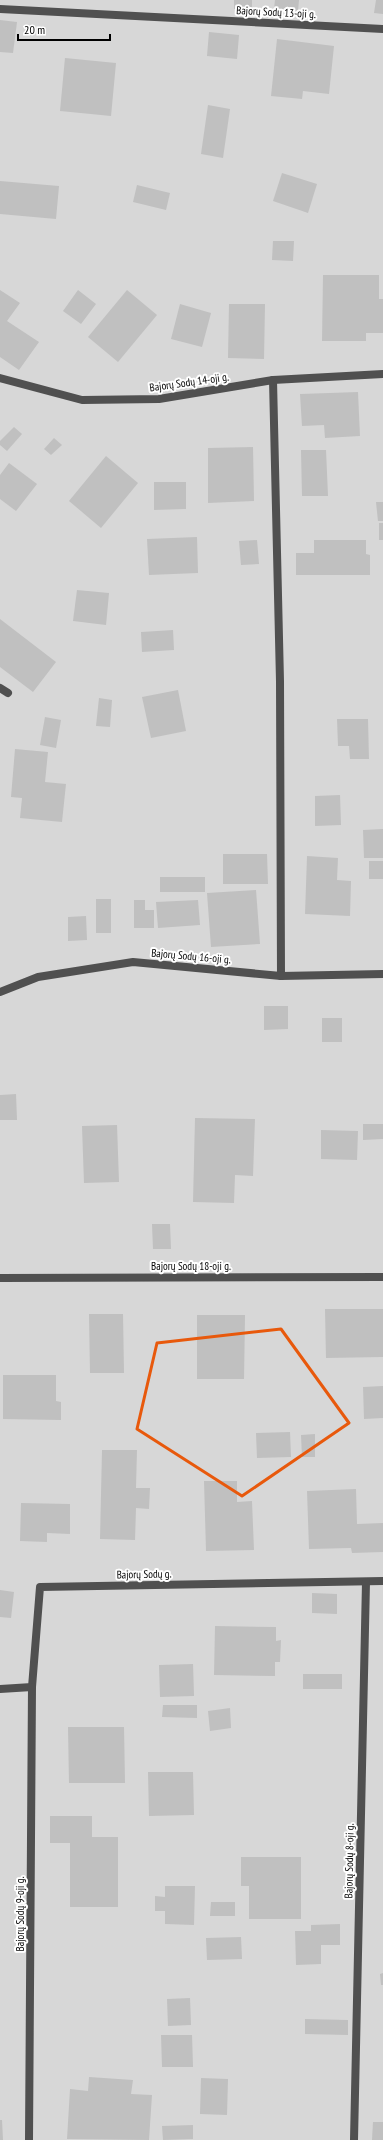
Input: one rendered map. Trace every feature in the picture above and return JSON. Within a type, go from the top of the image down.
[{"type":"street","name":"Bajorų Sodų 13-oji g.","points":[[0,9],[383,29]]},
{"type":"street","name":"Bajorų Sodų 14-oji g.","points":[[0,378],[82,400],[159,400],[273,380],[383,374]]},
{"type":"street","points":[[273,380],[280,681],[281,976]]},
{"type":"street","points":[[0,688],[8,692]]},
{"type":"street","name":"Bajorų Sodų 16-oji g.","points":[[0,992],[38,977],[133,962],[281,976],[383,974]]},
{"type":"street","name":"Bajorų Sodų 18-oji g.","points":[[0,1278],[383,1277]]},
{"type":"street","name":"Bajorų Sodų g.","points":[[32,1687],[40,1587],[383,1581]]},
{"type":"street","name":"Bajorų Sodų 8-oji g.","points":[[354,2140],[366,1582]]},
{"type":"street","points":[[0,1689],[32,1687]]},
{"type":"street","name":"Bajorų Sodų 9-oji g.","points":[[29,2140],[32,1687]]},
{"type":"highlighted area","points":[[281,1329],[349,1423],[242,1496],[137,1429],[157,1343]]},
{"type":"shaded area","points":[[0,0],[383,0],[383,2140],[0,2140]]},
{"type":"building","points":[[234,0],[252,0],[252,9],[234,9]]},
{"type":"building","points":[[275,0],[299,0],[298,11],[274,9]]},
{"type":"building","points":[[376,0],[383,0],[383,14],[374,13]]},
{"type":"building","points":[[0,20],[17,22],[13,53],[0,52]]},
{"type":"building","points":[[209,32],[239,35],[237,59],[207,56]]},
{"type":"building","points":[[277,39],[334,46],[329,94],[303,91],[302,99],[271,96]]},
{"type":"building","points":[[65,58],[116,63],[111,116],[60,111]]},
{"type":"building","points":[[208,105],[230,109],[223,158],[201,154]]},
{"type":"building","points":[[282,173],[317,184],[308,213],[273,201]]},
{"type":"building","points":[[0,181],[59,186],[56,219],[0,214]]},
{"type":"building","points":[[137,185],[170,193],[166,210],[133,202]]},
{"type":"building","points":[[273,241],[294,241],[293,261],[272,260]]},
{"type":"building","points":[[323,275],[379,275],[379,299],[383,299],[383,333],[366,333],[366,341],[322,341]]},
{"type":"building","points":[[0,290],[20,303],[7,321],[39,342],[19,370],[0,357]]},
{"type":"building","points":[[78,290],[96,304],[81,324],[63,311]]},
{"type":"building","points":[[127,290],[157,315],[118,362],[88,337]]},
{"type":"building","points":[[180,304],[211,313],[202,347],[171,339]]},
{"type":"building","points":[[229,304],[265,304],[264,359],[228,358]]},
{"type":"building","points":[[358,392],[360,436],[325,438],[324,425],[302,426],[300,394]]},
{"type":"building","points":[[14,427],[22,434],[7,451],[0,445],[0,441]]},
{"type":"building","points":[[54,438],[62,445],[51,455],[44,449]]},
{"type":"building","points":[[253,447],[254,501],[208,503],[208,448]]},
{"type":"building","points":[[301,450],[326,450],[328,496],[302,496]]},
{"type":"building","points":[[106,456],[138,483],[101,528],[69,501]]},
{"type":"building","points":[[9,463],[37,484],[16,511],[0,499],[0,475]]},
{"type":"building","points":[[154,482],[186,482],[186,509],[154,510]]},
{"type":"building","points":[[376,502],[383,502],[383,521],[378,521]]},
{"type":"building","points":[[379,523],[383,523],[383,540],[379,540]]},
{"type":"building","points":[[197,537],[198,573],[149,575],[147,539]]},
{"type":"building","points":[[257,540],[259,564],[241,565],[239,541]]},
{"type":"building","points":[[314,540],[366,540],[366,554],[370,555],[370,575],[296,575],[296,553],[314,553]]},
{"type":"building","points":[[77,590],[109,593],[106,625],[73,621]]},
{"type":"building","points":[[0,619],[56,662],[33,692],[0,667]]},
{"type":"building","points":[[173,630],[174,650],[142,652],[141,632]]},
{"type":"building","points":[[178,690],[186,731],[151,738],[142,697]]},
{"type":"building","points":[[99,698],[112,700],[110,727],[96,726]]},
{"type":"building","points":[[45,717],[61,720],[56,748],[40,745]]},
{"type":"building","points":[[337,719],[368,719],[369,759],[350,759],[349,746],[338,746]]},
{"type":"building","points":[[15,749],[48,752],[45,782],[66,784],[62,822],[20,818],[22,798],[11,797]]},
{"type":"building","points":[[340,795],[341,825],[315,826],[315,796]]},
{"type":"building","points":[[383,829],[383,858],[364,858],[363,830]]},
{"type":"building","points":[[223,854],[267,854],[268,884],[223,884]]},
{"type":"building","points":[[307,856],[338,858],[337,880],[351,881],[350,916],[305,914]]},
{"type":"building","points":[[369,861],[383,861],[383,879],[369,879]]},
{"type":"building","points":[[160,877],[205,877],[205,892],[160,892]]},
{"type":"building","points":[[256,890],[260,944],[211,947],[207,893]]},
{"type":"building","points":[[96,899],[111,899],[111,933],[96,933]]},
{"type":"building","points":[[134,900],[145,900],[145,910],[154,910],[154,928],[134,928]]},
{"type":"building","points":[[198,900],[200,925],[158,928],[156,902]]},
{"type":"building","points":[[86,916],[87,940],[68,941],[68,917]]},
{"type":"building","points":[[264,1006],[288,1006],[288,1029],[264,1030]]},
{"type":"building","points":[[322,1018],[342,1018],[342,1042],[322,1042]]},
{"type":"building","points":[[16,1094],[17,1120],[0,1120],[0,1095]]},
{"type":"building","points":[[195,1118],[255,1119],[253,1176],[235,1175],[234,1203],[193,1202]]},
{"type":"building","points":[[363,1124],[383,1124],[383,1139],[363,1140]]},
{"type":"building","points":[[117,1125],[119,1182],[84,1183],[82,1126]]},
{"type":"building","points":[[321,1130],[358,1131],[357,1160],[321,1159]]},
{"type":"building","points":[[152,1224],[170,1224],[171,1249],[153,1249]]},
{"type":"building","points":[[325,1309],[383,1309],[383,1357],[326,1358]]},
{"type":"building","points":[[89,1314],[123,1314],[124,1373],[90,1373]]},
{"type":"building","points":[[197,1315],[245,1315],[244,1379],[197,1379]]},
{"type":"building","points":[[3,1375],[56,1375],[56,1401],[61,1402],[61,1420],[3,1419]]},
{"type":"building","points":[[383,1386],[383,1418],[364,1419],[363,1387]]},
{"type":"building","points":[[290,1432],[291,1457],[257,1458],[256,1433]]},
{"type":"building","points":[[315,1434],[315,1457],[302,1457],[301,1435]]},
{"type":"building","points":[[102,1450],[137,1450],[136,1488],[150,1488],[149,1509],[136,1508],[135,1540],[100,1539]]},
{"type":"building","points":[[204,1481],[237,1481],[237,1502],[252,1501],[254,1550],[206,1551]]},
{"type":"building","points":[[356,1489],[357,1524],[383,1523],[383,1552],[352,1553],[351,1548],[309,1549],[307,1491]]},
{"type":"building","points":[[21,1503],[70,1504],[70,1534],[47,1533],[47,1542],[20,1541]]},
{"type":"building","points":[[0,1590],[14,1592],[11,1618],[0,1617]]},
{"type":"building","points":[[312,1593],[337,1594],[337,1614],[312,1613]]},
{"type":"building","points":[[215,1626],[276,1627],[276,1641],[281,1640],[280,1662],[275,1662],[275,1676],[214,1675]]},
{"type":"building","points":[[193,1664],[194,1696],[160,1697],[159,1665]]},
{"type":"building","points":[[303,1674],[342,1674],[342,1689],[303,1689]]},
{"type":"building","points":[[163,1705],[197,1705],[197,1718],[162,1717]]},
{"type":"building","points":[[230,1708],[231,1728],[210,1731],[208,1711]]},
{"type":"building","points":[[68,1727],[124,1727],[125,1783],[69,1783]]},
{"type":"building","points":[[148,1772],[193,1772],[194,1815],[149,1816]]},
{"type":"building","points":[[50,1816],[92,1816],[92,1837],[118,1837],[118,1907],[70,1907],[70,1843],[50,1843]]},
{"type":"building","points":[[241,1857],[301,1857],[301,1919],[249,1919],[249,1886],[241,1886]]},
{"type":"building","points":[[165,1886],[195,1886],[194,1925],[165,1924],[165,1911],[155,1911],[155,1896],[165,1897]]},
{"type":"building","points":[[211,1902],[235,1902],[235,1916],[210,1916]]},
{"type":"building","points":[[340,1924],[340,1945],[321,1945],[321,1964],[296,1965],[295,1931],[311,1931],[311,1925]]},
{"type":"building","points":[[241,1937],[242,1959],[207,1960],[206,1938]]},
{"type":"building","points":[[383,1973],[383,1985],[381,1985],[380,1974]]},
{"type":"building","points":[[190,1998],[191,2025],[168,2026],[167,1999]]},
{"type":"building","points":[[305,2019],[348,2020],[348,2035],[305,2034]]},
{"type":"building","points":[[161,2035],[192,2035],[193,2067],[162,2067]]},
{"type":"building","points":[[89,2077],[133,2080],[131,2094],[152,2095],[149,2140],[67,2139],[70,2089],[88,2091]]},
{"type":"building","points":[[201,2078],[228,2079],[227,2115],[200,2114]]},
{"type":"building","points":[[0,2120],[2,2120],[3,2140],[0,2140]]},
{"type":"building","points":[[373,2122],[383,2122],[383,2140],[372,2140]]},
{"type":"building","points":[[193,2125],[193,2139],[163,2140],[162,2126]]}]
